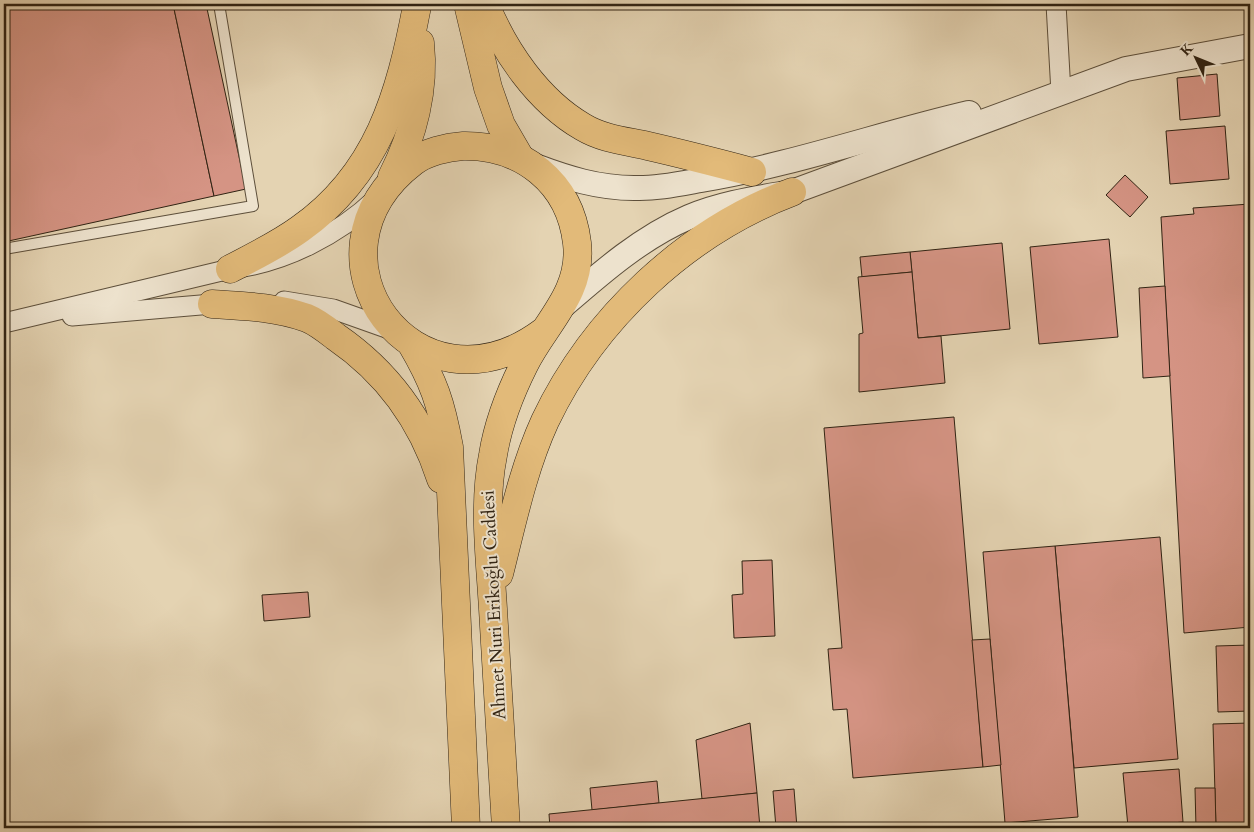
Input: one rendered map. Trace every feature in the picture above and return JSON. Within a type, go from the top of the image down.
[{"type":"main road","points":[[403,337],[432,354],[455,359],[478,360],[502,356],[524,346],[543,332],[564,305],[575,276],[578,245],[571,214],[556,187],[526,161],[501,124],[488,88],[468,4]]},
{"type":"main road","points":[[485,4],[493,24],[514,59],[552,107],[584,128],[616,140],[752,172]]},
{"type":"main road","points":[[384,190],[403,155],[419,99],[421,53],[417,5]]},
{"type":"main road","points":[[230,269],[300,230],[344,190],[361,168],[387,120],[409,50],[417,5]]},
{"type":"main road","points":[[384,190],[416,160],[450,147],[485,146],[526,161]]},
{"type":"main road","name":"Ahmet Nuri Erikoğlu Caddesi","points":[[384,190],[366,224],[363,253],[366,282],[378,309],[403,337],[429,373],[441,406],[449,448],[466,828]]},
{"type":"main road","points":[[492,600],[514,515],[538,440],[545,422],[581,359],[625,305],[692,245],[740,215],[763,203],[792,192]]},
{"type":"main road","points":[[212,304],[254,306],[301,316],[309,319],[357,351],[394,390],[423,432],[432,452],[453,517]]},
{"type":"main road","name":"Ahmet Nuri Erikoğlu Caddesi","points":[[506,828],[492,600],[488,483],[493,452],[501,422],[524,366],[543,332]]},
{"type":"street","points":[[1056,4],[1061,93]]},
{"type":"street","points":[[564,305],[613,263],[657,234],[689,217],[744,201],[792,192],[1126,70],[1250,46]]},
{"type":"street","points":[[526,161],[580,182],[634,188],[752,172],[911,127],[1061,93]]},
{"type":"street","points":[[4,323],[230,269],[265,263],[283,257],[358,216],[384,190]]},
{"type":"street","points":[[34,317],[96,315],[249,301],[297,302],[357,316],[403,337]]},
{"type":"lane","points":[[4,249],[253,206],[220,4]]},
{"type":"building","points":[[4,4],[173,4],[214,196],[4,242]]},
{"type":"building","points":[[173,4],[206,4],[246,189],[214,196]]},
{"type":"building","points":[[1217,74],[1220,116],[1180,120],[1177,78]]},
{"type":"building","points":[[1225,126],[1229,179],[1170,184],[1166,131]]},
{"type":"building","points":[[1125,175],[1148,197],[1130,217],[1106,195]]},
{"type":"building","points":[[1250,204],[1250,627],[1184,633],[1161,217],[1194,214],[1193,208]]},
{"type":"building","points":[[1109,239],[1118,337],[1039,344],[1030,247]]},
{"type":"building","points":[[1002,243],[1010,329],[918,338],[910,252]]},
{"type":"building","points":[[910,252],[912,272],[862,277],[860,257]]},
{"type":"building","points":[[912,272],[918,338],[941,336],[945,383],[859,392],[859,334],[863,333],[858,277]]},
{"type":"building","points":[[1165,286],[1170,376],[1143,378],[1139,288]]},
{"type":"building","points":[[954,417],[983,767],[853,778],[847,709],[833,710],[828,649],[842,648],[824,428]]},
{"type":"building","points":[[1160,537],[1178,759],[1074,768],[1055,546]]},
{"type":"building","points":[[1055,546],[1078,817],[1005,823],[983,552]]},
{"type":"building","points":[[772,560],[775,636],[734,638],[732,595],[743,594],[742,561]]},
{"type":"building","points":[[308,592],[310,617],[264,621],[262,595]]},
{"type":"building","points":[[990,639],[1001,765],[983,767],[972,640]]},
{"type":"building","points":[[1250,645],[1250,711],[1218,712],[1216,646]]},
{"type":"building","points":[[750,723],[757,793],[702,799],[696,740]]},
{"type":"building","points":[[1250,723],[1250,828],[1216,828],[1213,724]]},
{"type":"building","points":[[1179,769],[1183,822],[1128,827],[1123,773]]},
{"type":"building","points":[[657,781],[659,803],[592,810],[590,788]]},
{"type":"building","points":[[1195,788],[1215,788],[1216,828],[1196,828]]},
{"type":"building","points":[[794,789],[797,828],[776,828],[773,791]]},
{"type":"building","points":[[757,793],[760,828],[550,828],[549,814]]}]
